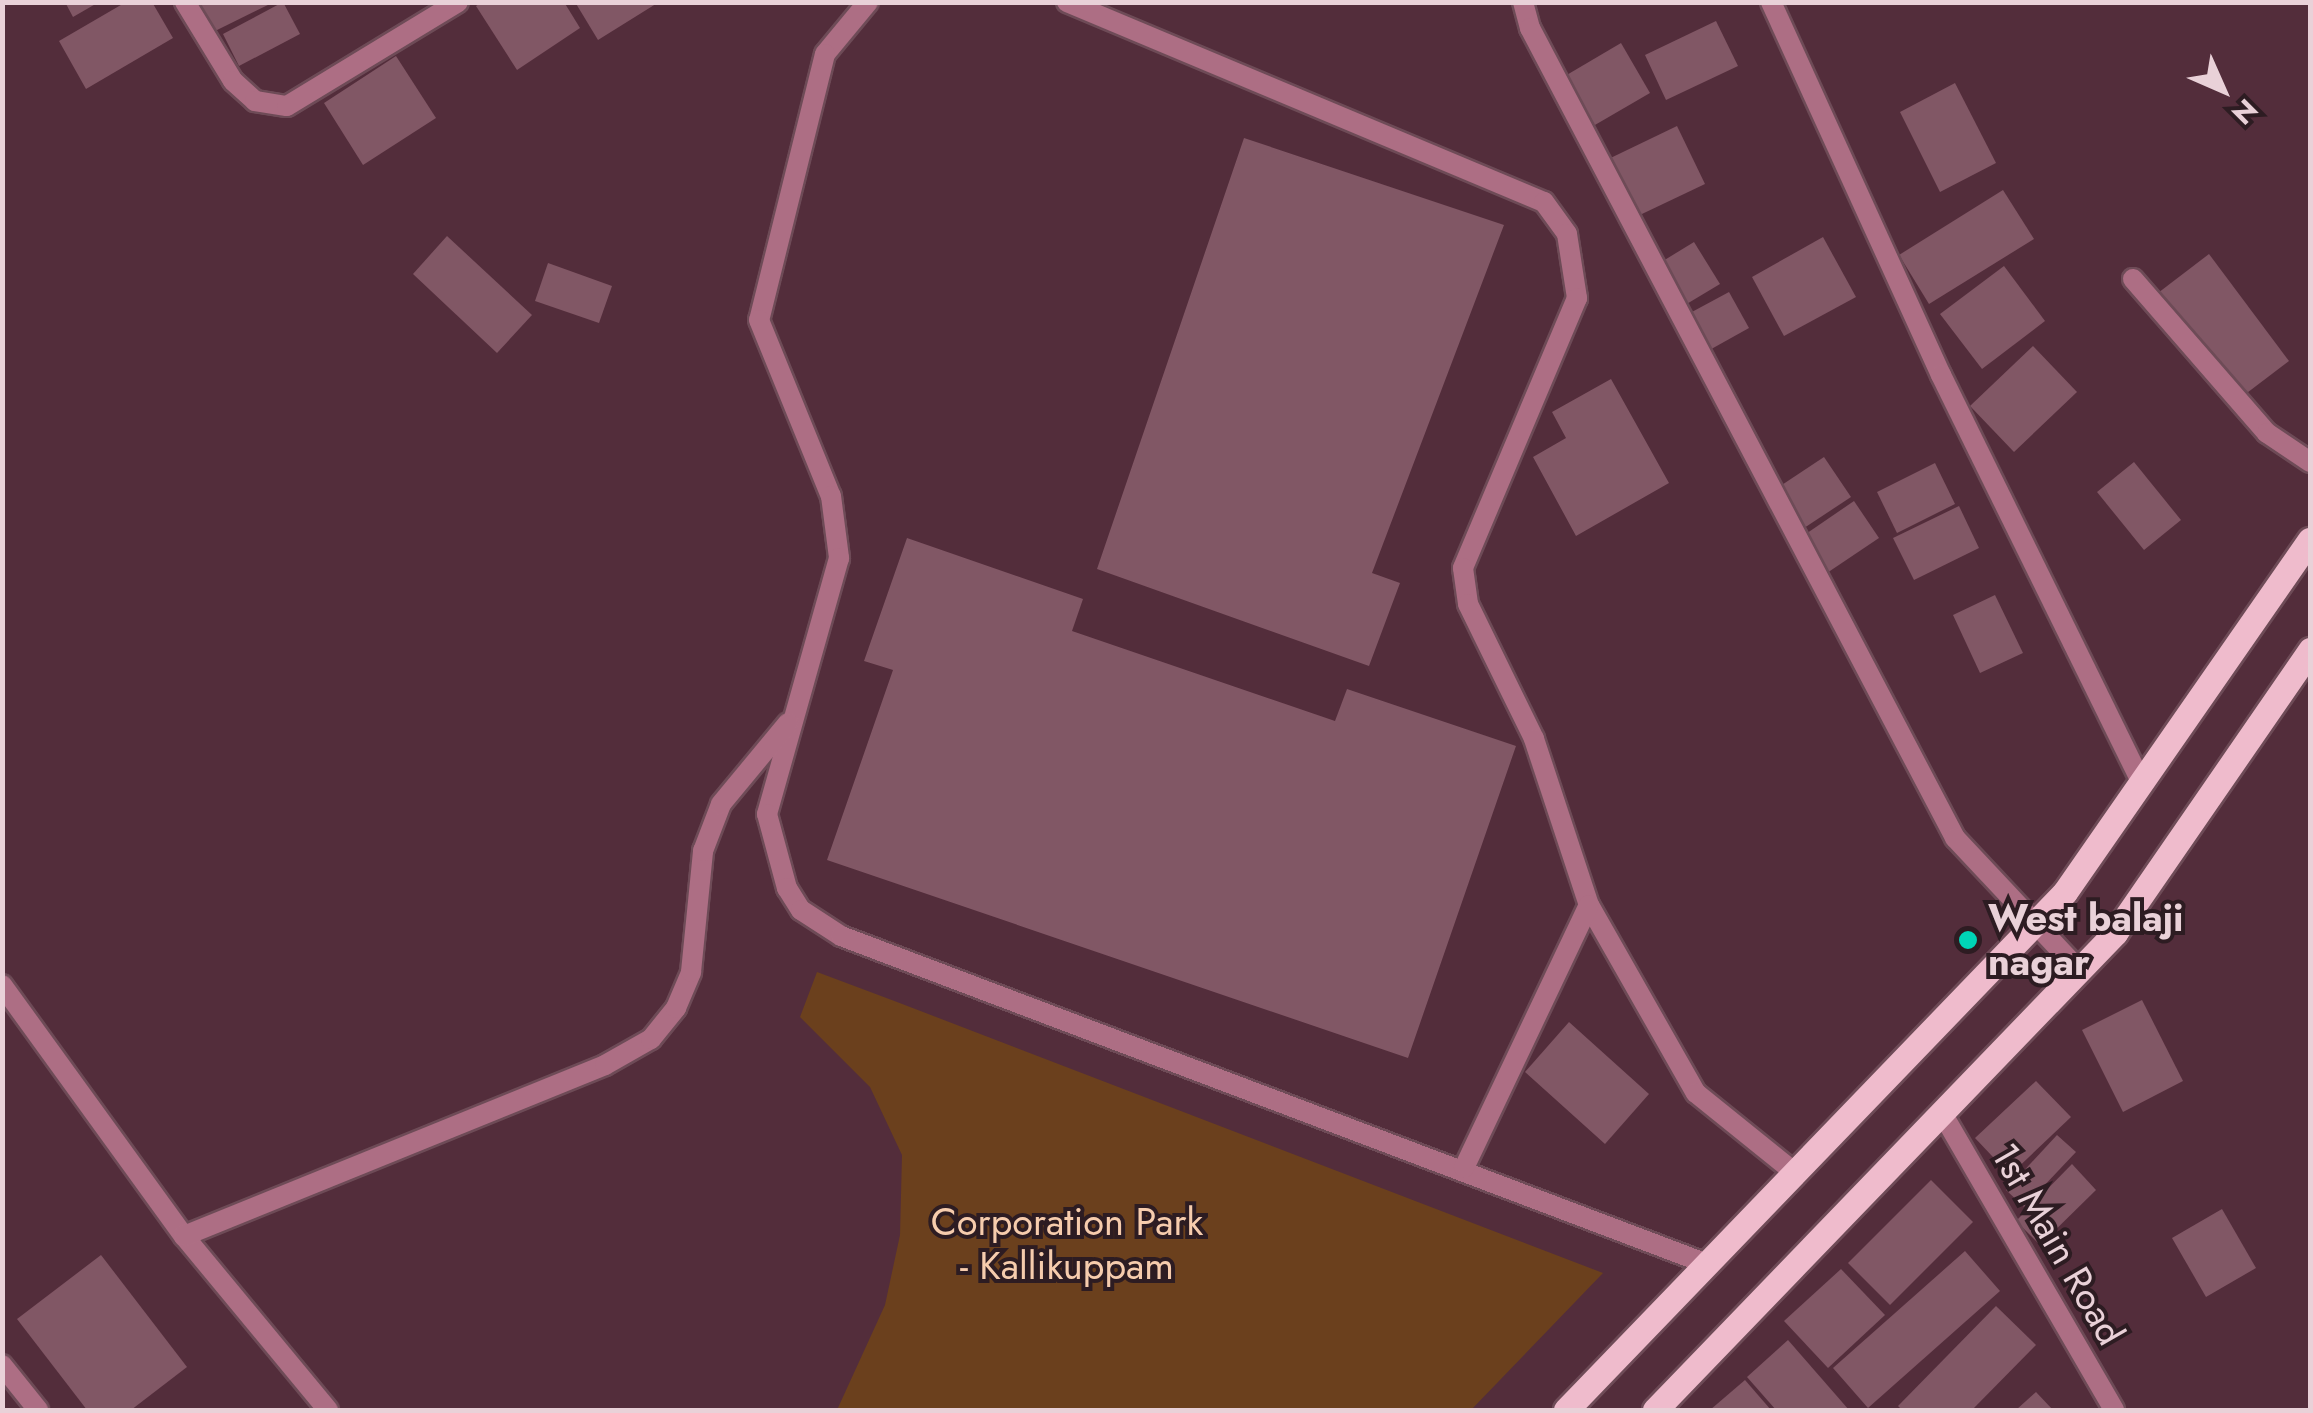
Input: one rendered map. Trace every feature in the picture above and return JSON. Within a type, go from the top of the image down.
[{"type":"main road","points":[[1566,1410],[2065,892],[2310,540]]},
{"type":"main road","points":[[1664,1407],[2115,933],[2310,650]]},
{"type":"street","points":[[185,2],[233,81],[255,101],[287,106],[458,2]]},
{"type":"street","points":[[868,2],[825,54],[759,320],[831,496],[840,558],[767,814],[787,888],[801,910],[841,936],[1464,1168],[1707,1264]]},
{"type":"street","points":[[1067,2],[1544,202],[1567,234],[1576,298],[1463,568],[1468,604],[1534,739],[1589,906],[1696,1093],[1795,1173]]},
{"type":"street","points":[[1523,2],[1530,28],[1955,838],[2033,926],[2079,970]]},
{"type":"street","points":[[1772,2],[1942,375],[2141,782]]},
{"type":"street","points":[[2134,279],[2267,433],[2310,462]]},
{"type":"street","points":[[184,1236],[606,1065],[651,1039],[676,1008],[692,972],[703,851],[721,804],[794,715]]},
{"type":"street","points":[[1464,1168],[1589,906]]},
{"type":"street","points":[[2,985],[184,1236],[328,1410]]},
{"type":"street","name":"1st Main Road","points":[[1942,1113],[2114,1410]]},
{"type":"street","points":[[2,1365],[38,1410]]},
{"type":"green space","name":"Corporation Park - Kallikuppam","points":[[817,972],[1603,1273],[1471,1410],[837,1410],[885,1305],[900,1235],[902,1155],[870,1087],[800,1017]]},
{"type":"building","points":[[65,2],[99,2],[73,17]]},
{"type":"building","points":[[126,2],[152,2],[173,38],[86,89],[59,41]]},
{"type":"building","points":[[197,2],[274,2],[211,33]]},
{"type":"building","points":[[283,2],[300,34],[239,66],[223,34]]},
{"type":"building","points":[[482,2],[564,2],[580,28],[517,70],[476,6]]},
{"type":"building","points":[[575,2],[659,2],[598,40]]},
{"type":"building","points":[[1716,21],[1738,66],[1666,100],[1645,55]]},
{"type":"building","points":[[1621,43],[1650,93],[1576,136],[1548,86]]},
{"type":"building","points":[[396,56],[436,118],[363,165],[324,103]]},
{"type":"building","points":[[1955,83],[1996,163],[1940,192],[1900,112]]},
{"type":"building","points":[[1677,126],[1705,184],[1623,223],[1596,165]]},
{"type":"building","points":[[1244,138],[1504,225],[1372,573],[1400,583],[1369,666],[1097,569]]},
{"type":"building","points":[[2003,190],[2034,239],[1929,304],[1899,255]]},
{"type":"building","points":[[447,236],[532,315],[497,353],[413,274]]},
{"type":"building","points":[[1823,237],[1856,297],[1784,336],[1752,277]]},
{"type":"building","points":[[1694,242],[1720,284],[1670,314],[1645,272]]},
{"type":"building","points":[[2209,254],[2289,361],[2235,402],[2154,296]]},
{"type":"building","points":[[548,263],[612,286],[599,323],[535,301]]},
{"type":"building","points":[[2004,266],[2045,321],[1982,369],[1940,314]]},
{"type":"building","points":[[1729,292],[1749,328],[1697,357],[1677,320]]},
{"type":"building","points":[[2033,346],[2077,392],[2014,452],[1970,406]]},
{"type":"building","points":[[1611,379],[1669,483],[1576,536],[1533,457],[1566,438],[1552,412]]},
{"type":"building","points":[[1824,457],[1851,497],[1795,534],[1768,494]]},
{"type":"building","points":[[2134,462],[2181,520],[2144,550],[2097,492]]},
{"type":"building","points":[[1935,463],[1955,504],[1897,533],[1877,492]]},
{"type":"building","points":[[1854,501],[1879,538],[1821,577],[1797,540]]},
{"type":"building","points":[[1959,506],[1979,548],[1914,580],[1893,538]]},
{"type":"building","points":[[907,538],[1083,599],[1072,631],[1335,721],[1347,689],[1516,746],[1408,1058],[827,860],[893,670],[864,661]]},
{"type":"building","points":[[1995,595],[2023,653],[1980,673],[1953,615]]},
{"type":"building","points":[[2142,1000],[2183,1081],[2123,1112],[2082,1030]]},
{"type":"building","points":[[1569,1022],[1649,1094],[1605,1144],[1525,1072]]},
{"type":"building","points":[[2036,1081],[2071,1117],[2010,1175],[1975,1138]]},
{"type":"building","points":[[2057,1135],[2076,1152],[2024,1207],[2006,1190]]},
{"type":"building","points":[[2072,1164],[2096,1190],[2040,1245],[2016,1221]]},
{"type":"building","points":[[1931,1180],[1973,1222],[1890,1305],[1848,1263]]},
{"type":"building","points":[[2222,1209],[2256,1268],[2206,1297],[2172,1238]]},
{"type":"building","points":[[1965,1251],[2000,1291],[1868,1408],[1833,1368]]},
{"type":"building","points":[[101,1255],[187,1367],[131,1410],[87,1410],[17,1319]]},
{"type":"building","points":[[1841,1269],[1885,1315],[1828,1368],[1784,1321]]},
{"type":"building","points":[[1996,1306],[2036,1345],[1972,1410],[1902,1410],[1898,1406]]},
{"type":"building","points":[[1788,1340],[1849,1410],[1776,1410],[1747,1377]]},
{"type":"building","points":[[1745,1380],[1771,1410],[1710,1410]]},
{"type":"building","points":[[2036,1392],[2053,1410],[2016,1410]]},
{"type":"place","name":"West balaji nagar","points":[[1968,940]]}]
